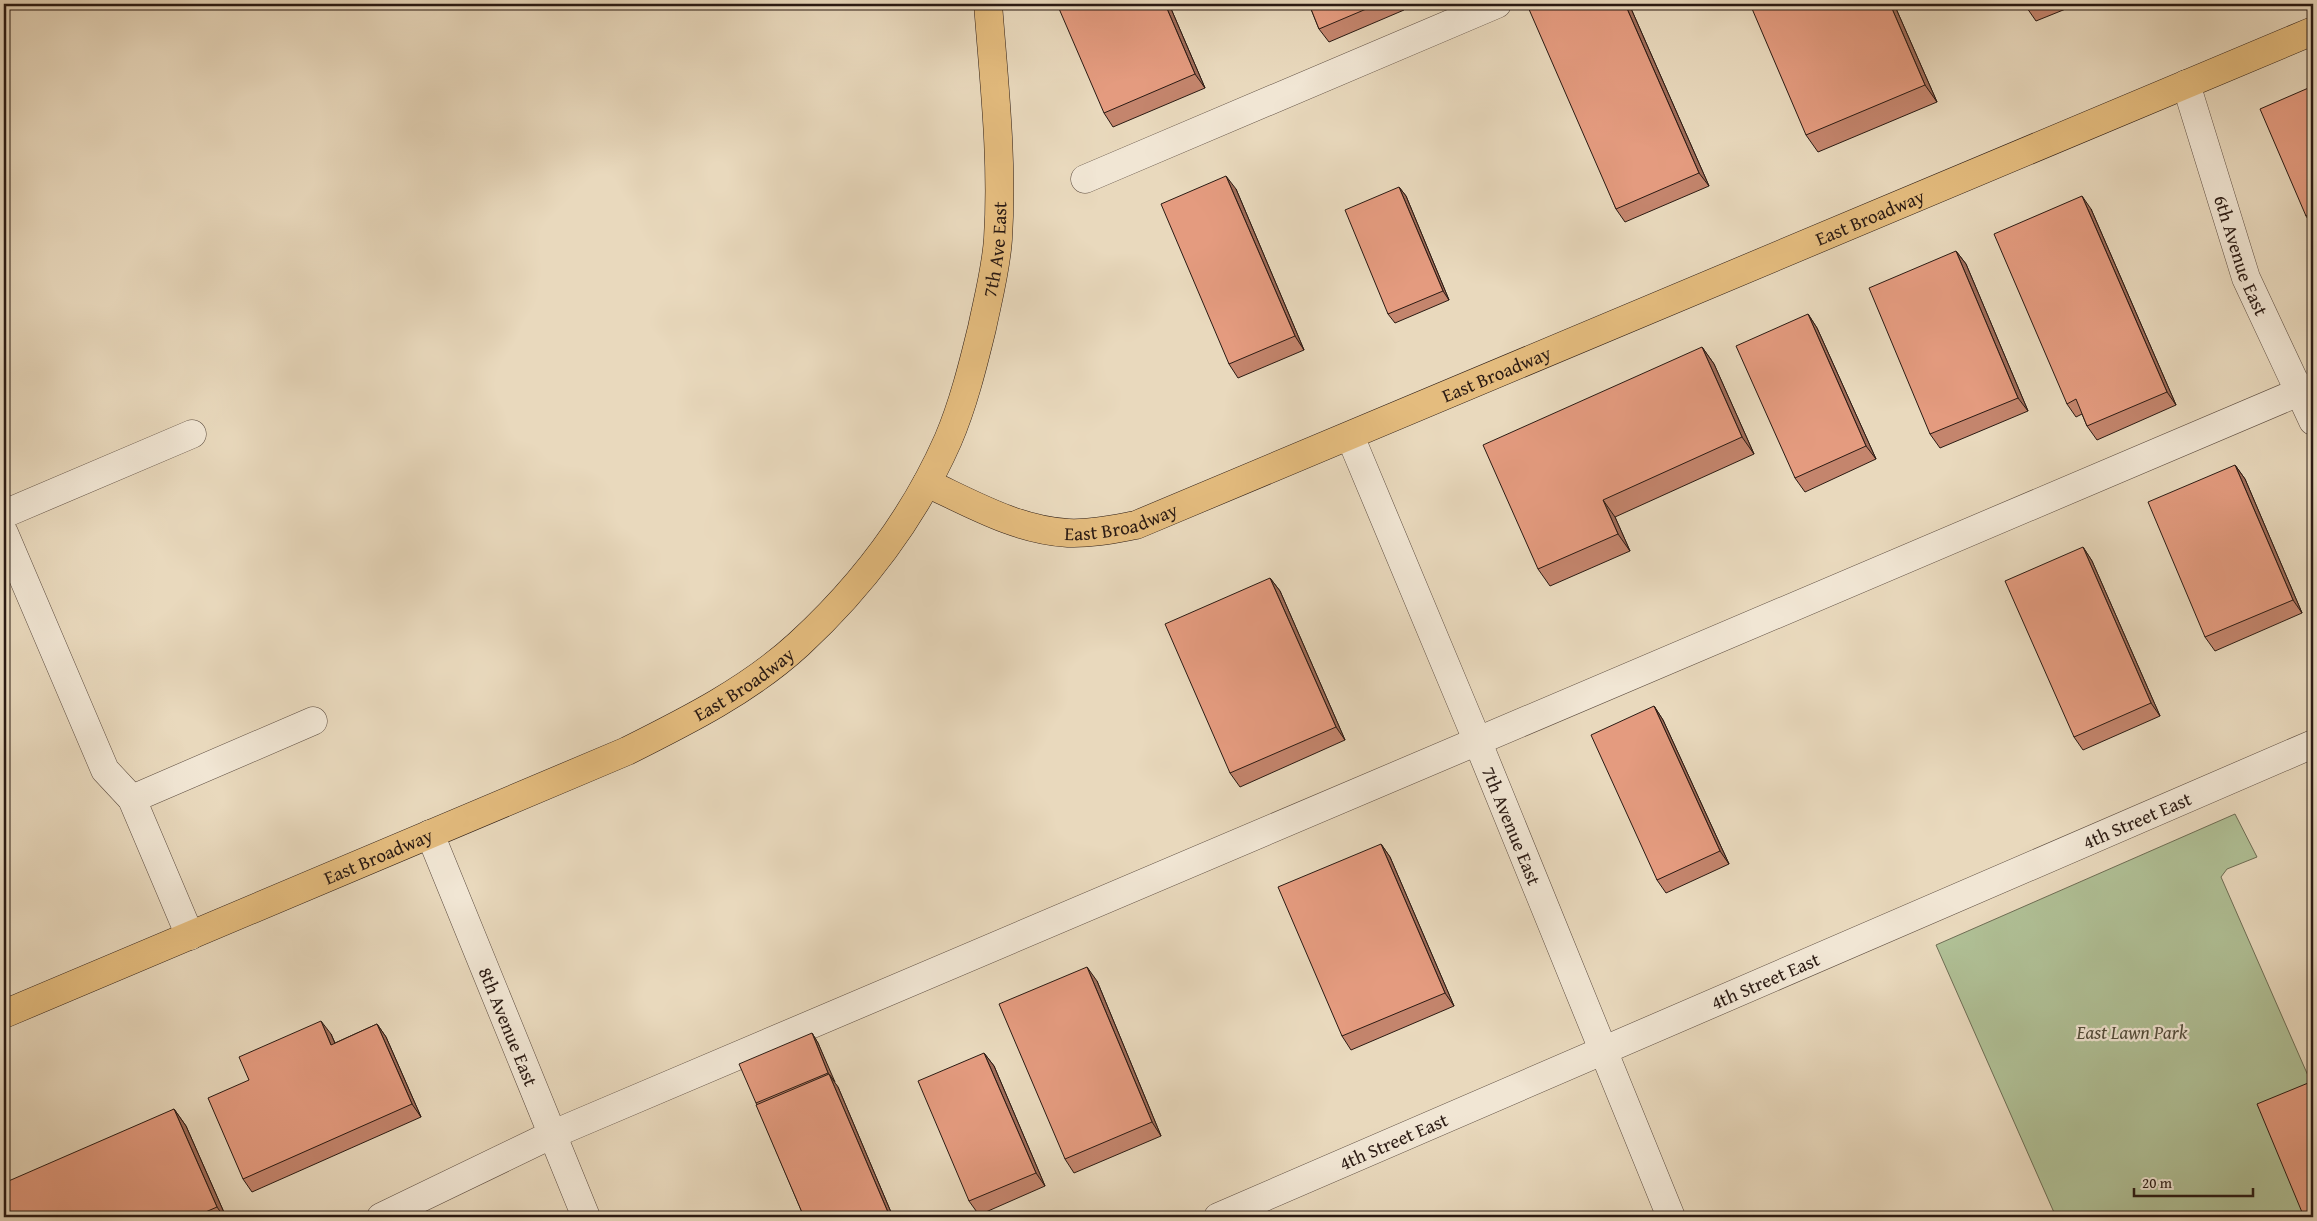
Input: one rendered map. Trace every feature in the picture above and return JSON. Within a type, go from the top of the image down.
[{"type":"main road","name":"7th Ave East","points":[[927,483],[948,439],[974,361],[990,292],[998,241],[1000,190],[998,126],[988,4]]},
{"type":"main road","name":"East Broadway","points":[[4,1014],[627,751],[684,723],[743,687],[799,644],[850,591],[893,538],[927,483],[995,516],[1030,527],[1067,533],[1100,532],[1136,525],[2313,31]]},
{"type":"street","points":[[1085,178],[1497,4]]},
{"type":"street","name":"6th Avenue East","points":[[2186,84],[2246,278],[2306,389],[2313,420]]},
{"type":"street","points":[[381,1217],[551,1134],[2306,389]]},
{"type":"street","points":[[4,514],[192,434]]},
{"type":"street","name":"7th Avenue East","points":[[1350,436],[1477,740],[1671,1217]]},
{"type":"street","points":[[4,533],[105,770],[132,799],[190,936]]},
{"type":"street","points":[[132,799],[313,721]]},
{"type":"street","name":"4th Street East","points":[[1218,1217],[2313,744]]},
{"type":"street","name":"8th Avenue East","points":[[430,834],[586,1217]]},
{"type":"green space","name":"East Lawn Park","points":[[2235,814],[2257,857],[2227,869],[2221,877],[2313,1087],[2309,1217],[2056,1217],[1936,945]]},
{"type":"building","points":[[1057,4],[1165,4],[1195,74],[1104,113]]},
{"type":"building","points":[[1309,4],[1378,4],[1319,29]]},
{"type":"building","points":[[1534,4],[1625,4],[1699,173],[1616,209],[1528,7]]},
{"type":"building","points":[[1750,4],[1890,4],[1925,85],[1806,135]]},
{"type":"building","points":[[2025,4],[2036,4],[2027,8]]},
{"type":"building","points":[[2313,86],[2313,213],[2306,216],[2260,109]]},
{"type":"building","points":[[1226,176],[1295,336],[1229,364],[1161,204]]},
{"type":"building","points":[[1399,187],[1443,291],[1388,314],[1345,210]]},
{"type":"building","points":[[2082,196],[2167,392],[2087,426],[2076,399],[2067,404],[1994,234]]},
{"type":"building","points":[[1956,251],[2018,398],[1930,434],[1869,288]]},
{"type":"building","points":[[1808,314],[1866,446],[1795,478],[1736,346]]},
{"type":"building","points":[[1702,347],[1742,437],[1603,500],[1618,534],[1538,569],[1483,445]]},
{"type":"building","points":[[2235,465],[2293,600],[2205,637],[2148,502]]},
{"type":"building","points":[[2083,547],[2151,703],[2074,737],[2005,581]]},
{"type":"building","points":[[1270,578],[1336,727],[1230,773],[1165,624]]},
{"type":"building","points":[[1654,706],[1720,851],[1657,880],[1591,735]]},
{"type":"building","points":[[1381,844],[1445,993],[1342,1036],[1278,887]]},
{"type":"building","points":[[1087,967],[1152,1122],[1065,1159],[999,1004]]},
{"type":"building","points":[[321,1021],[331,1045],[377,1024],[412,1104],[243,1179],[208,1098],[249,1080],[239,1057]]},
{"type":"building","points":[[812,1033],[828,1073],[756,1103],[739,1064]]},
{"type":"building","points":[[984,1053],[1036,1173],[969,1201],[918,1081]]},
{"type":"building","points":[[829,1074],[890,1217],[804,1217],[756,1105]]},
{"type":"building","points":[[2313,1081],[2313,1217],[2304,1217],[2257,1104]]},
{"type":"building","points":[[174,1109],[217,1207],[194,1217],[4,1217],[4,1183]]}]
